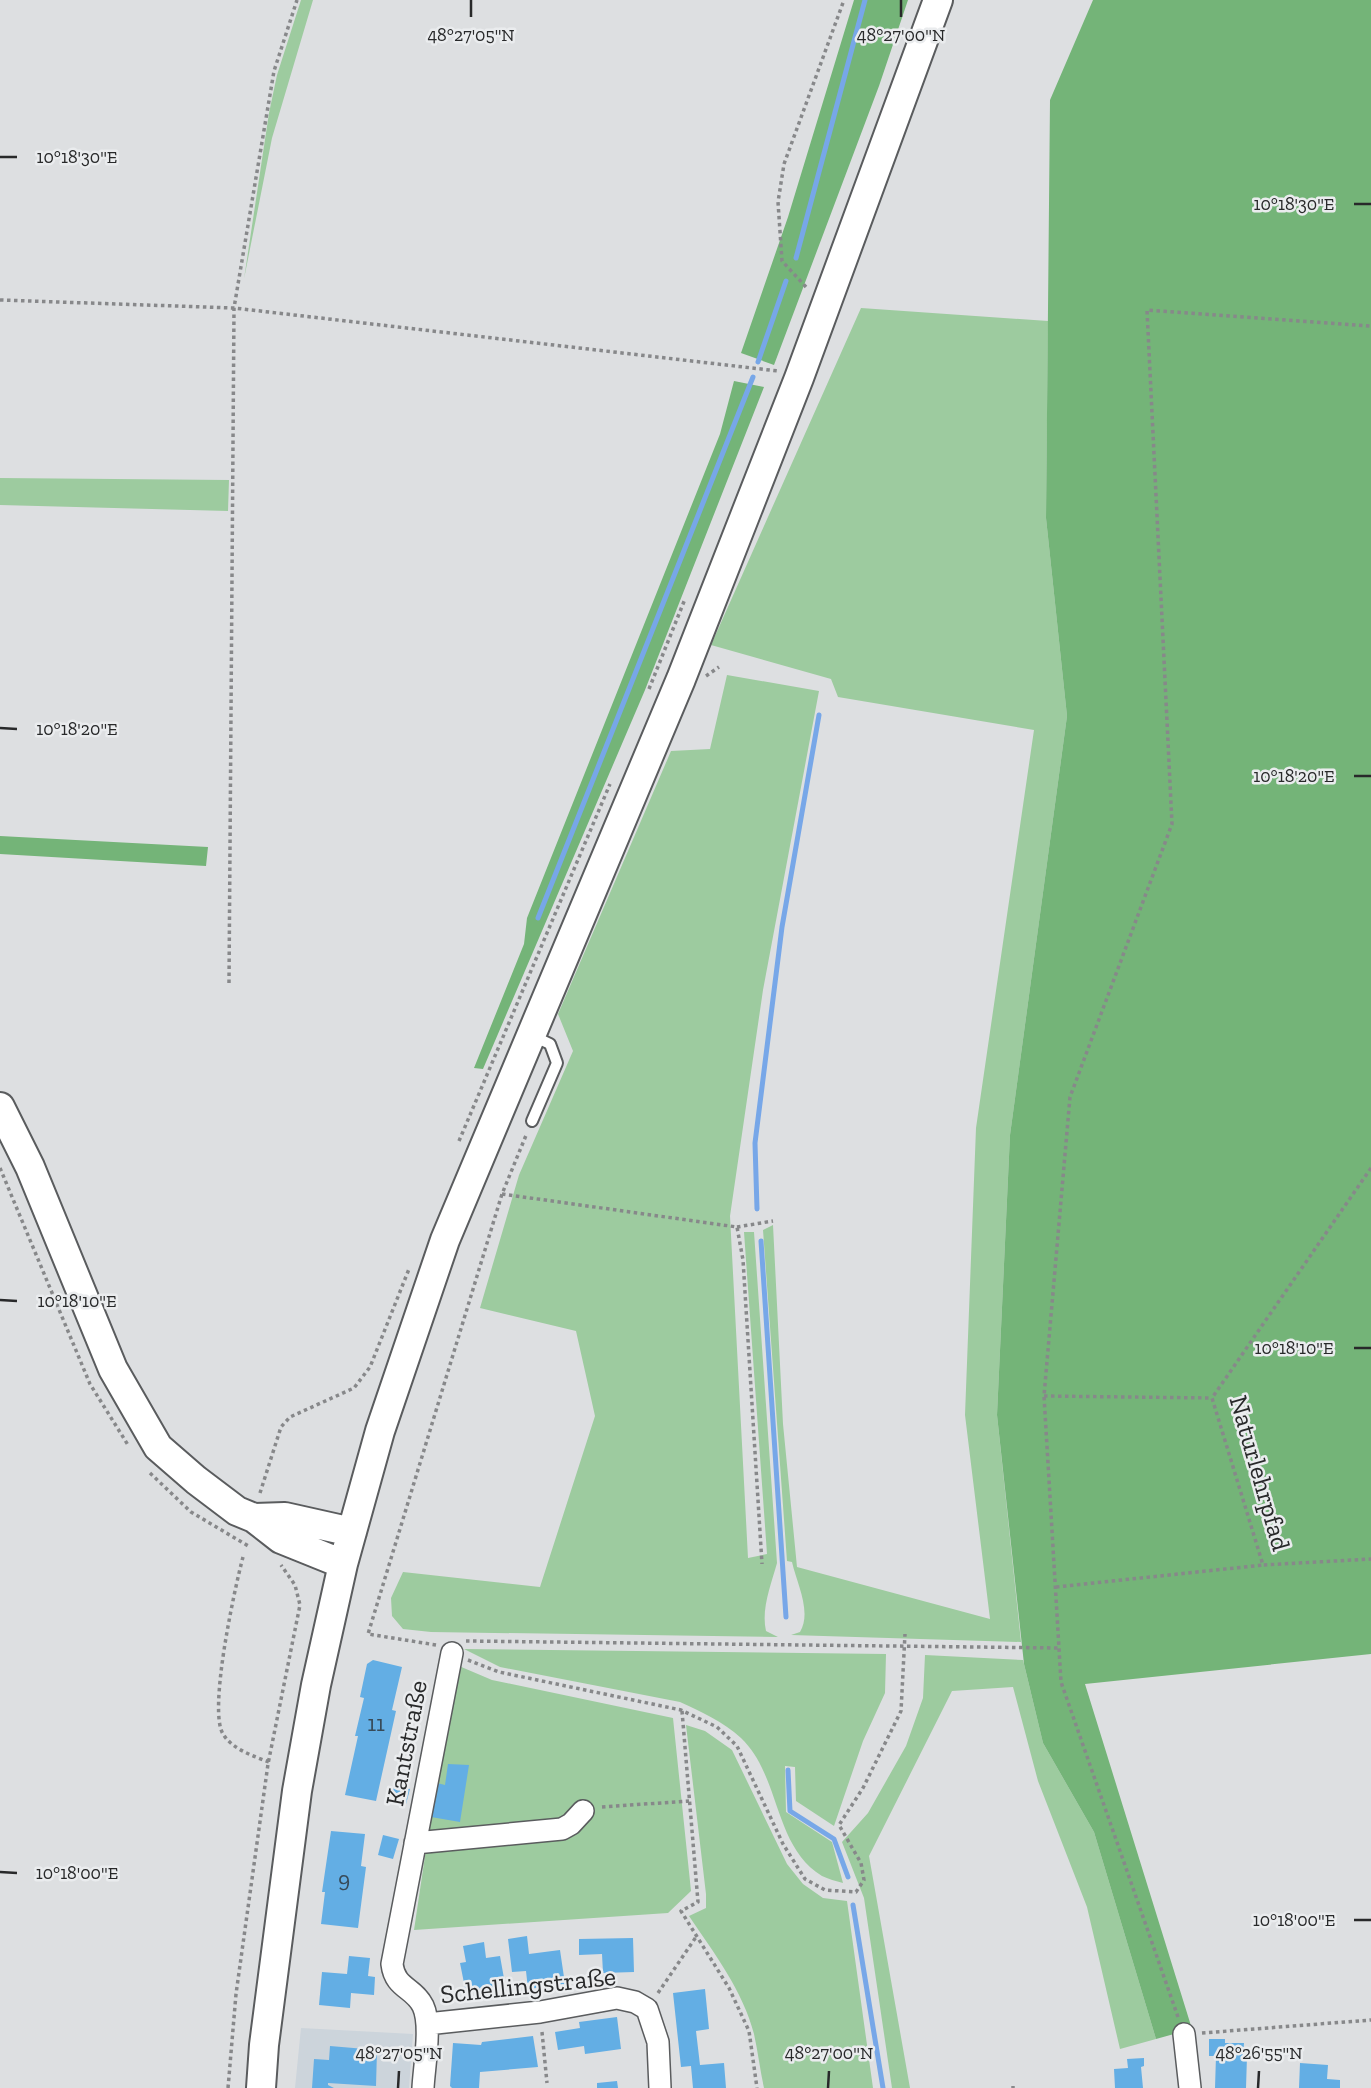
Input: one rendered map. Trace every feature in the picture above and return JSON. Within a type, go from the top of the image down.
[{"type":"main road","points":[[261,2088],[264,2045],[297,1791],[316,1685],[343,1564],[380,1431],[445,1240],[701,629],[799,379],[938,0]]},
{"type":"main road","points":[[0,1107],[30,1167],[113,1369],[158,1447],[237,1511],[257,1505],[285,1517],[352,1532]]},
{"type":"main road","points":[[257,1505],[281,1539],[343,1564]]},
{"type":"street","name":"Kantstraße","points":[[427,2024],[422,2003],[397,1981],[392,1964],[452,1653]]},
{"type":"street","name":"Kantstraße","points":[[415,1843],[562,1829],[583,1811]]},
{"type":"street","name":"Schellingstraße","points":[[427,2024],[540,2012],[617,1998],[641,2006]]},
{"type":"street","points":[[641,2006],[657,2042],[660,2088]]},
{"type":"street","points":[[423,2088],[427,2024]]},
{"type":"street","points":[[1184,2034],[1190,2088]]},
{"type":"lane","points":[[531,1035],[550,1044],[557,1063],[532,1121]]},
{"type":"path","points":[[229,983],[234,309],[274,71],[297,0]]},
{"type":"path","points":[[806,287],[782,261],[778,202],[784,164],[844,0]]},
{"type":"path","points":[[802,299],[811,274]]},
{"type":"path","points":[[0,300],[234,309],[774,370]]},
{"type":"path","points":[[1371,326],[1147,310],[1172,824],[1070,1097],[1044,1396],[1061,1682],[1184,2034],[1371,2020]]},
{"type":"path","points":[[648,692],[689,589]]},
{"type":"path","points":[[456,1151],[611,780]]},
{"type":"path","points":[[532,1121],[502,1194],[368,1634],[431,1643],[499,1672],[681,1710],[717,1727],[737,1746],[783,1844],[805,1879],[825,1890],[856,1892],[864,1880],[861,1863],[839,1825],[863,1787],[901,1712],[905,1634]]},
{"type":"path","name":"Naturlehrpfad","points":[[1371,1168],[1212,1398],[1263,1565],[1371,1559]]},
{"type":"path","points":[[502,1194],[737,1227],[772,1222]]},
{"type":"path","points":[[737,1227],[743,1259],[762,1564]]},
{"type":"path","points":[[257,1505],[281,1427],[290,1417],[354,1388],[370,1367],[410,1265]]},
{"type":"path","points":[[1044,1396],[1212,1398]]},
{"type":"path","points":[[216,1528],[252,1548]]},
{"type":"path","points":[[243,1557],[230,1608],[220,1679],[219,1715],[222,1733],[243,1751],[269,1762]]},
{"type":"path","points":[[229,2088],[236,1994],[269,1762],[300,1605],[295,1585],[277,1561]]},
{"type":"path","points":[[1056,1587],[1263,1565]]},
{"type":"path","points":[[452,1653],[463,1641],[1059,1648]]},
{"type":"path","points":[[681,1710],[698,1902],[681,1911],[729,1987],[749,2031],[757,2088]]},
{"type":"path","points":[[583,1811],[598,1807],[689,1801]]},
{"type":"path","points":[[641,2006],[696,1937]]},
{"type":"path","points":[[540,2012],[547,2083]]},
{"type":"shaded area","points":[[301,2028],[413,2034],[409,2088],[295,2088]]},
{"type":"green space","points":[[301,0],[313,0],[272,138],[244,279],[269,113],[277,75]]},
{"type":"green space","points":[[854,0],[908,0],[879,86],[774,365],[741,353],[788,217]]},
{"type":"green space","points":[[1093,0],[1371,0],[1371,1654],[1085,1684],[1192,2029],[1156,2039],[1094,1832],[1043,1743],[1024,1664],[997,1415],[1010,1135],[1067,716],[1046,518],[1050,100]]},
{"type":"green space","points":[[861,308],[1048,321],[1046,518],[1067,716],[1010,1135],[997,1415],[1021,1642],[791,1635],[800,1632],[805,1616],[792,1562],[787,1561],[763,1230],[773,1225],[783,1424],[797,1567],[990,1619],[965,1415],[976,1128],[1034,730],[838,697],[831,679],[711,645]]},
{"type":"green space","points":[[734,381],[764,387],[645,690],[483,1069],[474,1068],[524,944],[527,918],[720,434]]},
{"type":"green space","points":[[0,478],[229,480],[228,511],[0,505]]},
{"type":"green space","points":[[727,675],[819,691],[763,990],[730,1216],[748,1558],[767,1554],[744,1232],[754,1232],[777,1563],[767,1597],[765,1623],[766,1631],[778,1637],[431,1632],[403,1629],[392,1616],[391,1598],[403,1572],[540,1587],[595,1416],[576,1331],[480,1308],[519,1175],[573,1051],[558,1014],[671,751],[710,749]]},
{"type":"green space","points":[[0,836],[208,847],[206,866],[0,854]]},
{"type":"green space","points":[[464,1649],[886,1654],[885,1693],[863,1741],[834,1826],[796,1801],[795,1767],[785,1766],[786,1812],[832,1842],[843,1883],[822,1876],[806,1863],[785,1829],[764,1771],[754,1754],[741,1738],[720,1722],[680,1702],[500,1667]]},
{"type":"green space","points":[[925,1655],[1023,1660],[1043,1743],[1094,1832],[1156,2039],[1120,2049],[1087,1907],[1038,1781],[1013,1687],[952,1691],[869,1856],[910,2088],[892,2088],[864,1898],[842,1842],[868,1813],[906,1746],[923,1698]]},
{"type":"green space","points":[[459,1666],[492,1680],[673,1718],[691,1891],[668,1913],[414,1930],[431,1816]]},
{"type":"green space","points":[[686,1725],[705,1731],[732,1750],[787,1864],[803,1884],[823,1898],[847,1901],[873,2088],[764,2088],[754,2034],[743,2003],[727,1973],[689,1916],[706,1908],[706,1894]]},
{"type":"building","points":[[373,1660],[402,1667],[392,1710],[396,1711],[376,1801],[345,1795],[364,1698],[360,1697],[367,1664]]},
{"type":"building","points":[[448,1764],[469,1765],[460,1822],[431,1817],[437,1783],[445,1785]]},
{"type":"building","points":[[394,1786],[410,1789],[406,1804],[391,1800]]},
{"type":"building","points":[[331,1831],[365,1834],[361,1866],[366,1867],[358,1928],[321,1924],[325,1892],[322,1892]]},
{"type":"building","points":[[383,1835],[399,1839],[393,1859],[378,1855]]},
{"type":"building","points":[[527,1936],[529,1954],[560,1950],[565,1984],[528,1989],[526,1971],[512,1972],[508,1939]]},
{"type":"building","points":[[633,1938],[634,1972],[603,1973],[602,1954],[579,1955],[579,1939]]},
{"type":"building","points":[[484,1942],[486,1958],[500,1956],[505,1984],[496,1986],[496,1990],[477,1994],[475,1986],[465,1988],[460,1963],[466,1962],[463,1946]]},
{"type":"building","points":[[349,1956],[370,1958],[368,1976],[375,1977],[374,1995],[351,1993],[350,2008],[319,2005],[322,1972],[347,1974]]},
{"type":"building","points":[[705,1989],[709,2029],[696,2031],[700,2065],[724,2063],[726,2088],[693,2088],[691,2066],[681,2067],[673,1993]]},
{"type":"building","points":[[617,2017],[621,2049],[585,2054],[584,2046],[558,2050],[555,2032],[580,2028],[579,2022]]},
{"type":"building","points":[[533,2036],[538,2067],[480,2072],[479,2088],[450,2086],[453,2043],[481,2045],[482,2042]]},
{"type":"building","points":[[1209,2039],[1225,2039],[1225,2043],[1244,2043],[1243,2056],[1247,2056],[1246,2088],[1215,2088],[1216,2056],[1209,2056]]},
{"type":"building","points":[[330,2046],[377,2050],[376,2086],[328,2083],[334,2088],[312,2088],[314,2059],[329,2060]]},
{"type":"building","points":[[1144,2058],[1144,2066],[1141,2067],[1143,2088],[1115,2088],[1114,2069],[1128,2068],[1127,2059]]},
{"type":"building","points":[[1300,2063],[1328,2065],[1327,2079],[1340,2080],[1340,2088],[1299,2088]]},
{"type":"building","points":[[617,2081],[618,2088],[597,2088],[597,2083]]},
{"type":"waterway","points":[[796,258],[865,0]]},
{"type":"waterway","points":[[758,362],[786,281]]},
{"type":"waterway","points":[[538,918],[753,377]]},
{"type":"waterway","points":[[757,1209],[755,1143],[782,927],[819,715]]},
{"type":"waterway","points":[[761,1241],[786,1617]]},
{"type":"waterway","points":[[788,1770],[790,1811],[834,1839],[848,1877]]},
{"type":"waterway","points":[[853,1905],[883,2088]]}]
